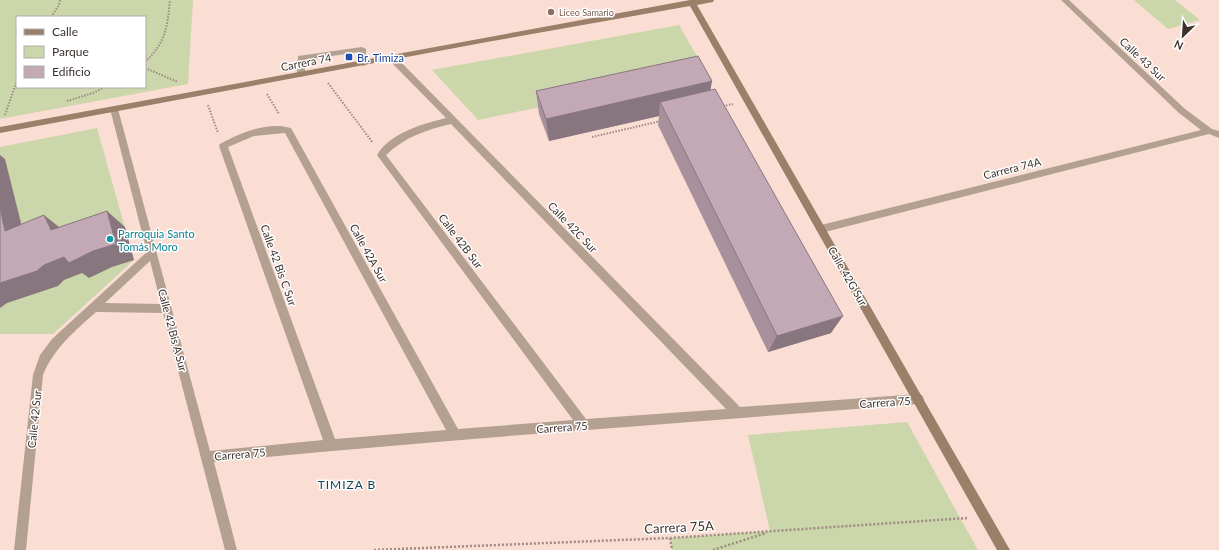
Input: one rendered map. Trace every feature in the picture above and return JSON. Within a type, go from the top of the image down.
[{"type":"street","name":"Carrera 74","points":[[0,130],[692,2],[710,0]]},
{"type":"street","name":"Calle 43 Sur","points":[[1065,0],[1182,111],[1209,131],[1219,135]]},
{"type":"street","name":"Calle 42G Sur","points":[[692,2],[1004,550]]},
{"type":"street","name":"Calle 42C Sur","points":[[391,58],[738,413]]},
{"type":"street","name":"Calle 42 Bis A Sur","points":[[114,109],[232,550]]},
{"type":"street","points":[[381,155],[406,134],[424,127],[452,120]]},
{"type":"street","points":[[223,146],[255,131],[269,129],[288,130]]},
{"type":"street","name":"Calle 42A Sur","points":[[288,130],[455,436]]},
{"type":"street","name":"Carrera 74A","points":[[821,229],[1209,131]]},
{"type":"street","name":"Calle 42 Bis C Sur","points":[[223,146],[332,445]]},
{"type":"street","name":"Calle 42B Sur","points":[[381,155],[584,426]]},
{"type":"street","name":"Calle 42 Sur","points":[[20,550],[38,374],[44,359],[56,342],[152,253]]},
{"type":"street","points":[[93,307],[167,309]]},
{"type":"street","name":"Carrera 75","points":[[207,457],[332,445],[918,399]]},
{"type":"lane","points":[[301,74],[301,58],[362,48],[363,63]]},
{"type":"path","points":[[52,16],[60,0]]},
{"type":"path","points":[[146,61],[158,50],[166,35],[170,0]]},
{"type":"path","points":[[146,68],[181,83]]},
{"type":"path","points":[[319,71],[381,155]]},
{"type":"path","points":[[260,82],[288,130]]},
{"type":"path","points":[[4,116],[16,83]]},
{"type":"path","points":[[203,93],[223,146]]},
{"type":"path","points":[[723,106],[748,100]]},
{"type":"path","points":[[592,137],[661,121]]},
{"type":"path","name":"Carrera 75A","points":[[374,550],[670,538],[985,516]]},
{"type":"path","points":[[713,550],[770,531]]},
{"type":"path","points":[[670,538],[672,550]]},
{"type":"green space","points":[[0,0],[193,0],[188,84],[0,119]]},
{"type":"green space","points":[[1134,0],[1175,0],[1200,20],[1168,29]]},
{"type":"green space","points":[[679,25],[706,72],[478,120],[432,70]]},
{"type":"green space","points":[[97,128],[134,260],[53,334],[0,334],[0,147]]},
{"type":"green space","points":[[907,422],[978,550],[672,550],[670,538],[770,531],[748,435]]},
{"type":"building","points":[[698,56],[712,81],[546,119],[536,91]]},
{"type":"building","points":[[715,89],[843,316],[777,336],[660,102]]},
{"type":"building","points":[[0,208],[5,231],[44,215],[51,230],[107,211],[116,244],[93,251],[69,263],[64,257],[44,265],[37,271],[0,283]]},
{"type":"place","name":"Liceo Samario","points":[[551,12]]},
{"type":"place","name":"Br. Timiza","points":[[349,57]]},
{"type":"place","name":"Parroquia Santo Tomás Moro","points":[[110,239]]},
{"type":"district","name":"TIMIZA B","points":[[347,484]]}]
